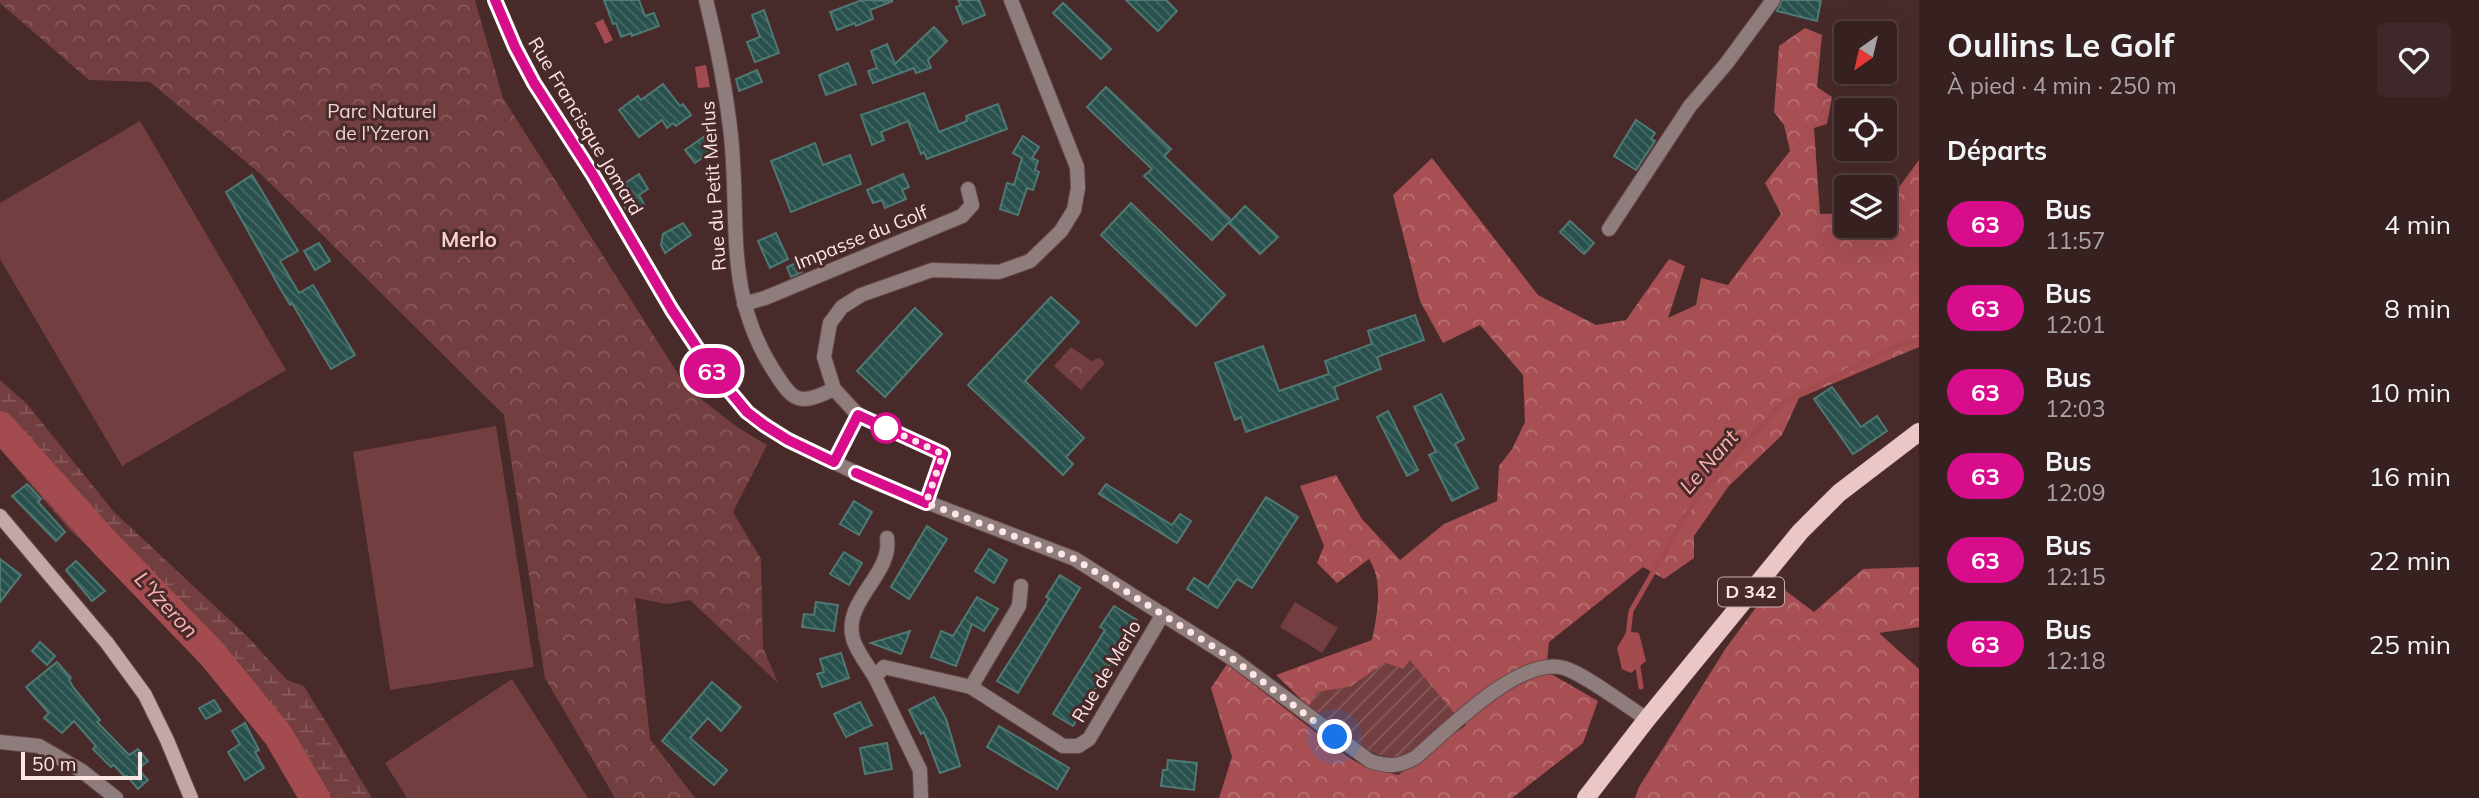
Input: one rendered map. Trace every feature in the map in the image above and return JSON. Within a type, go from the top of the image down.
[{"type":"main road","name":"D 342","points":[[1586,798],[1800,532],[1839,493],[1919,432]]},
{"type":"main road","points":[[0,516],[107,643],[145,695],[191,798]]},
{"type":"street","name":"Rue Francisque Jomard","points":[[495,0],[534,83],[593,175],[672,310],[711,369],[747,412],[788,440],[926,503],[1075,559],[1233,659],[1355,752],[1385,766],[1401,766],[1416,757],[1501,687],[1524,672],[1545,666],[1564,668],[1647,719]]},
{"type":"street","name":"Rue du Petit Merlus","points":[[706,0],[726,89],[733,155],[735,258],[744,304],[757,343],[788,393],[800,400],[814,399],[834,389]]},
{"type":"street","points":[[926,503],[943,454],[858,415],[834,389],[824,357],[830,323],[842,307],[861,295],[932,270],[999,272],[1030,261],[1061,231],[1074,210],[1078,188],[1077,167],[1012,0]]},
{"type":"street","points":[[1609,229],[1689,106],[1726,64],[1773,0]]},
{"type":"street","name":"Impasse du Golf","points":[[744,304],[765,298],[962,216],[972,205],[968,189]]},
{"type":"street","points":[[834,462],[858,415]]},
{"type":"street","points":[[887,538],[889,551],[854,615],[853,638],[920,770],[921,798]]},
{"type":"street","points":[[971,687],[1019,606],[1021,586]]},
{"type":"street","name":"Rue de Merlo","points":[[875,677],[884,667],[971,687],[1063,746],[1078,746],[1088,739],[1163,614]]},
{"type":"street","points":[[0,742],[39,746],[82,771],[116,798]]},
{"type":"green space","name":"Parc Naturel de l'Yzeron","points":[[0,0],[475,0],[503,98],[687,388],[737,427],[767,445],[733,512],[761,559],[763,648],[778,683],[690,600],[667,604],[635,598],[650,739],[695,798],[615,798],[545,678],[504,415],[263,176],[150,82],[89,80],[0,3]]},
{"type":"green space","points":[[1805,28],[1822,35],[1817,87],[1832,97],[1827,124],[1814,128],[1820,214],[1834,213],[1834,238],[1897,238],[1897,190],[1919,160],[1919,347],[1799,398],[1782,435],[1728,487],[1694,536],[1694,558],[1664,579],[1643,567],[1549,642],[1546,671],[1598,701],[1583,743],[1512,798],[1219,798],[1232,757],[1211,688],[1227,664],[1348,757],[1365,767],[1398,775],[1466,725],[1403,669],[1385,663],[1350,687],[1318,692],[1309,707],[1276,675],[1372,640],[1377,609],[1377,578],[1369,559],[1337,583],[1317,563],[1324,546],[1300,486],[1336,475],[1362,519],[1400,560],[1444,524],[1497,501],[1499,466],[1512,449],[1525,422],[1523,375],[1480,325],[1443,343],[1420,301],[1393,195],[1432,158],[1538,295],[1596,325],[1626,320],[1669,259],[1685,266],[1668,318],[1696,305],[1701,278],[1728,285],[1781,214],[1765,183],[1790,151],[1784,125],[1774,112],[1779,46]]},
{"type":"green space","points":[[140,121],[286,370],[122,466],[0,259],[0,203]]},
{"type":"green space","points":[[1071,347],[1091,361],[1099,358],[1105,363],[1081,390],[1054,366]]},
{"type":"green space","points":[[0,380],[27,404],[114,512],[247,636],[287,680],[304,686],[372,798],[301,798],[242,706],[152,607],[69,529],[0,449]]},
{"type":"green space","points":[[496,426],[534,667],[390,690],[353,452]]},
{"type":"green space","points":[[1919,567],[1919,627],[1879,633],[1919,669],[1919,798],[1635,798],[1639,787],[1726,648],[1780,575],[1786,591],[1814,612],[1863,569]]},
{"type":"green space","points":[[1295,602],[1338,628],[1322,653],[1280,627]]},
{"type":"green space","points":[[1410,660],[1455,714],[1403,755],[1380,755],[1367,749],[1309,707],[1317,692],[1350,687],[1385,663],[1403,669]]},
{"type":"green space","points":[[512,679],[588,798],[407,798],[385,763]]},
{"type":"shaded area","points":[[603,19],[613,40],[605,44],[595,23]]},
{"type":"shaded area","points":[[706,65],[710,87],[698,88],[695,67]]},
{"type":"shaded area","points":[[1627,631],[1639,633],[1646,661],[1631,673],[1622,669],[1617,648]]},
{"type":"building","points":[[604,0],[639,0],[645,16],[654,13],[659,26],[621,37]]},
{"type":"building","points":[[862,0],[893,1],[870,10],[873,19],[837,30],[830,12]]},
{"type":"building","points":[[958,0],[979,0],[985,15],[963,24],[956,7],[961,5]]},
{"type":"building","points":[[1126,0],[1166,0],[1177,11],[1158,31]]},
{"type":"building","points":[[1782,0],[1821,0],[1817,21],[1777,11]]},
{"type":"building","points":[[1063,3],[1111,49],[1101,59],[1053,13]]},
{"type":"building","points":[[764,10],[779,53],[755,62],[747,42],[760,37],[752,15]]},
{"type":"building","points":[[934,27],[947,41],[928,60],[931,68],[916,73],[914,68],[873,83],[868,71],[877,68],[871,51],[887,44],[895,64]]},
{"type":"building","points":[[848,63],[856,84],[826,95],[819,75]]},
{"type":"building","points":[[757,70],[762,82],[739,91],[736,79]]},
{"type":"building","points":[[663,84],[680,106],[683,104],[691,115],[676,126],[673,123],[667,128],[662,120],[639,137],[619,110],[638,96],[641,100]]},
{"type":"building","points":[[1106,87],[1171,149],[1164,156],[1231,220],[1212,240],[1144,176],[1152,169],[1087,107]]},
{"type":"building","points":[[924,93],[939,132],[967,121],[966,116],[998,104],[1007,129],[927,159],[924,152],[921,154],[908,121],[881,132],[884,140],[872,145],[861,115]]},
{"type":"building","points":[[1636,120],[1655,133],[1651,139],[1655,141],[1636,170],[1614,156]]},
{"type":"building","points":[[705,136],[714,150],[695,163],[685,150]]},
{"type":"building","points":[[1023,136],[1039,147],[1032,158],[1038,161],[1035,170],[1039,172],[1033,190],[1027,188],[1018,215],[1000,209],[1007,183],[1014,185],[1022,158],[1013,153]]},
{"type":"building","points":[[815,143],[823,165],[850,155],[861,184],[791,212],[771,161]]},
{"type":"building","points":[[639,174],[648,189],[639,195],[644,204],[628,213],[615,190]]},
{"type":"building","points":[[903,174],[909,187],[902,190],[906,199],[885,208],[882,200],[873,203],[867,190]]},
{"type":"building","points":[[252,175],[298,251],[280,261],[299,293],[313,285],[355,355],[331,369],[292,303],[290,305],[226,192]]},
{"type":"building","points":[[1131,203],[1225,295],[1196,326],[1101,235]]},
{"type":"building","points":[[1245,206],[1278,237],[1260,254],[1229,223]]},
{"type":"building","points":[[1570,221],[1594,243],[1584,254],[1560,232]]},
{"type":"building","points":[[683,223],[691,235],[665,253],[661,245],[663,234]]},
{"type":"building","points":[[776,233],[788,259],[770,268],[758,241]]},
{"type":"building","points":[[319,243],[330,261],[315,270],[304,251]]},
{"type":"building","points":[[798,262],[802,272],[791,277],[787,267]]},
{"type":"building","points":[[1051,297],[1079,322],[1025,381],[1084,438],[1066,457],[1073,464],[1063,475],[968,385]]},
{"type":"building","points":[[915,308],[942,334],[885,397],[857,371]]},
{"type":"building","points":[[1415,315],[1424,340],[1377,357],[1381,369],[1334,387],[1338,399],[1246,432],[1241,417],[1235,420],[1215,363],[1263,346],[1279,391],[1329,374],[1325,361],[1372,344],[1368,331]]},
{"type":"building","points":[[1832,387],[1861,427],[1877,416],[1887,431],[1853,454],[1814,399]]},
{"type":"building","points":[[1441,394],[1464,439],[1455,444],[1478,488],[1452,501],[1429,455],[1436,452],[1414,407]]},
{"type":"building","points":[[1388,411],[1418,470],[1407,476],[1377,417]]},
{"type":"building","points":[[27,484],[41,499],[38,502],[65,532],[56,541],[12,496]]},
{"type":"building","points":[[1106,484],[1172,525],[1180,514],[1191,521],[1177,543],[1099,494]]},
{"type":"building","points":[[1266,497],[1298,517],[1252,588],[1237,579],[1217,608],[1187,589],[1194,578],[1208,587]]},
{"type":"building","points":[[854,501],[872,512],[859,535],[840,524]]},
{"type":"building","points":[[927,526],[947,539],[909,599],[891,587]]},
{"type":"building","points":[[989,549],[1007,560],[994,583],[975,571]]},
{"type":"building","points":[[844,552],[862,563],[849,585],[830,574]]},
{"type":"building","points":[[0,559],[21,575],[0,602]]},
{"type":"building","points":[[76,561],[105,591],[92,601],[66,570]]},
{"type":"building","points":[[1060,575],[1080,588],[1018,693],[997,681],[1049,599],[1046,597]]},
{"type":"building","points":[[977,597],[998,609],[984,631],[972,624],[956,666],[931,657],[941,631],[953,636]]},
{"type":"building","points":[[816,602],[838,605],[834,631],[802,627],[804,614],[814,615]]},
{"type":"building","points":[[1114,606],[1137,620],[1073,726],[1053,714],[1105,630],[1100,627]]},
{"type":"building","points":[[910,631],[901,654],[871,643]]},
{"type":"building","points":[[40,642],[55,656],[47,665],[32,651]]},
{"type":"building","points":[[841,653],[849,678],[822,687],[817,674],[824,672],[820,659]]},
{"type":"building","points":[[57,662],[100,720],[97,722],[129,755],[138,749],[148,761],[138,769],[148,780],[138,789],[127,776],[114,765],[111,767],[93,749],[96,746],[74,721],[62,733],[44,718],[49,713],[26,687]]},
{"type":"building","points":[[712,682],[741,707],[721,731],[708,718],[690,738],[727,770],[714,785],[662,741]]},
{"type":"building","points":[[934,697],[946,719],[960,766],[940,773],[924,732],[921,734],[909,710]]},
{"type":"building","points":[[214,700],[221,711],[206,719],[199,708]]},
{"type":"building","points":[[860,702],[872,725],[846,737],[834,714]]},
{"type":"building","points":[[245,723],[259,750],[255,752],[264,768],[245,780],[228,752],[240,744],[232,731]]},
{"type":"building","points":[[999,726],[1069,768],[1057,789],[987,747]]},
{"type":"building","points":[[887,743],[892,769],[865,774],[860,748]]},
{"type":"building","points":[[1168,760],[1197,763],[1194,790],[1161,786],[1163,770],[1167,770]]},
{"type":"waterway","name":"Le Nant","points":[[1628,635],[1631,611],[1691,506],[1782,403],[1894,347],[1919,339]]},
{"type":"waterway","name":"L'Yzeron","points":[[0,426],[104,542],[212,654],[278,735],[315,798]]},
{"type":"waterway","name":"Le Nant","points":[[1637,661],[1641,687]]},
{"type":"bus line","name":"63","points":[[495,0],[534,83],[593,175],[672,310],[697,350],[747,412],[788,440],[834,462],[858,415],[943,454],[926,503],[856,473]]},
{"type":"district","name":"Merlo","points":[[469,240]]},
{"type":"route","points":[[886,428],[878,424],[943,454],[926,503],[1075,559],[1233,659],[1335,737]]}]
